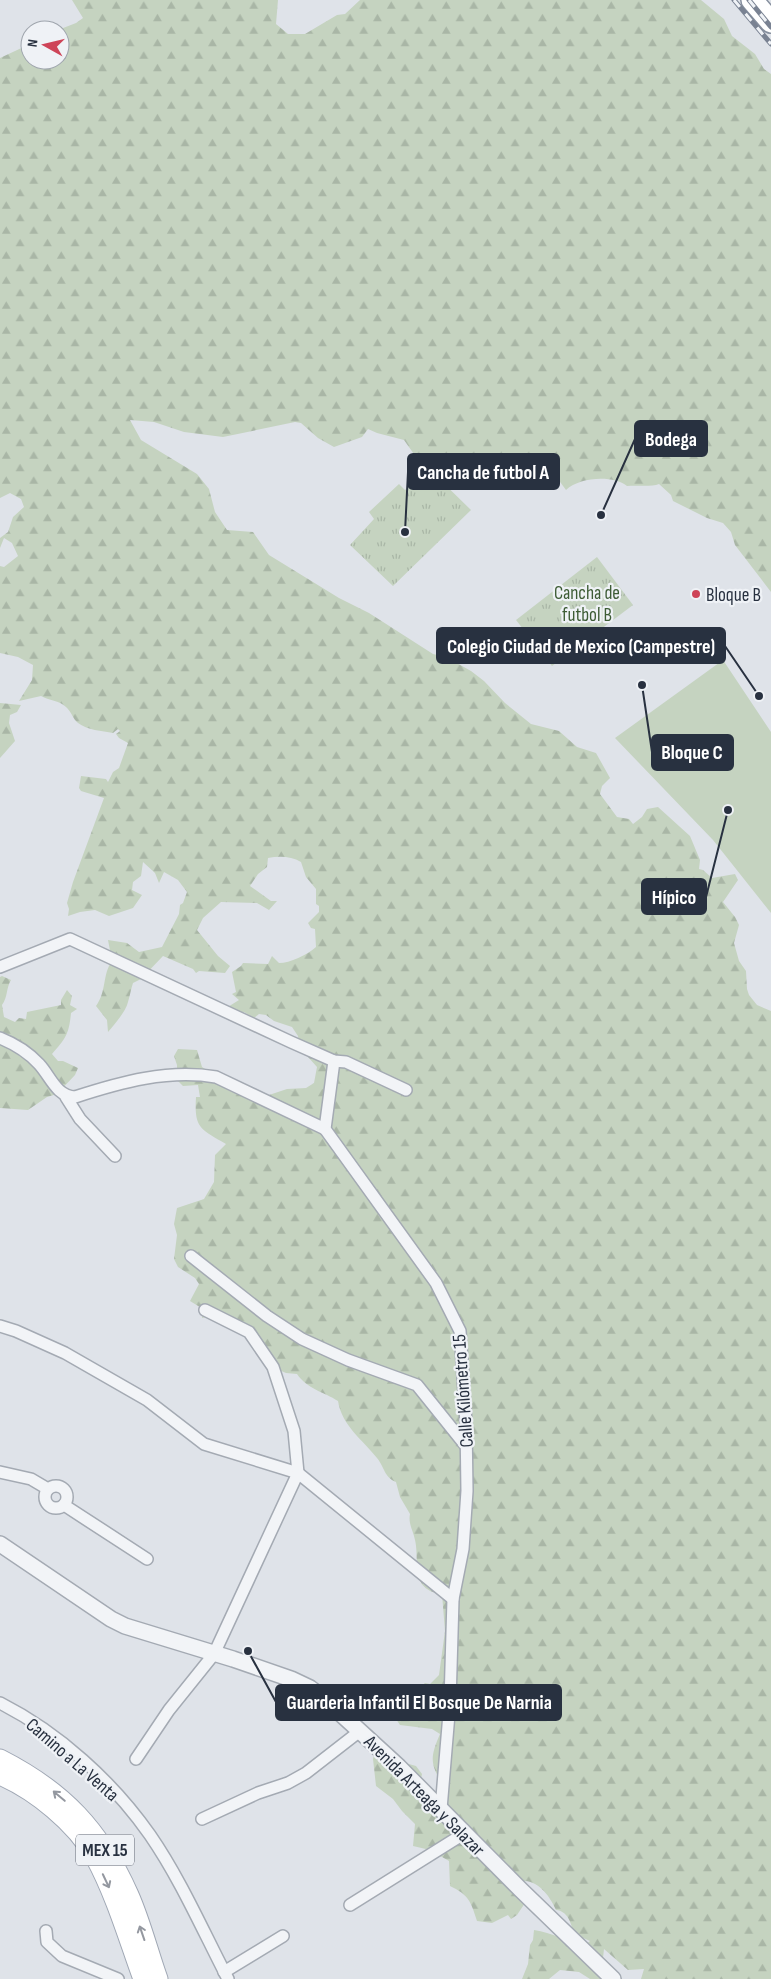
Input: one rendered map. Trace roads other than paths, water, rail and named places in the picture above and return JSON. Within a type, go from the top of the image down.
[{"type":"highway","points":[[752,0],[771,22]]},
{"type":"main road","name":"MEX 15","points":[[0,1759],[28,1773],[64,1800],[101,1843],[129,1896],[146,1978]]},
{"type":"main road","name":"MEX 15","points":[[0,1775],[33,1793],[51,1808],[68,1824],[90,1850],[118,1908],[146,1978]]},
{"type":"street","points":[[0,967],[70,939],[291,1042],[334,1061],[346,1062],[406,1090]]},
{"type":"street","points":[[0,1038],[19,1046],[39,1064],[66,1097],[80,1119],[114,1156]]},
{"type":"street","points":[[66,1097],[76,1097],[135,1079],[187,1074],[203,1075],[216,1077],[325,1130],[334,1061]]},
{"type":"street","name":"Calle Kilómetro 15","points":[[325,1130],[436,1283],[460,1331],[467,1491],[463,1549],[453,1599],[450,1702],[441,1809]]},
{"type":"street","points":[[192,1256],[267,1316],[302,1339],[348,1360],[417,1385],[466,1446]]},
{"type":"street","points":[[136,1759],[169,1710],[214,1654],[298,1473],[294,1431],[273,1367],[249,1332],[206,1310]]},
{"type":"street","points":[[0,1326],[16,1331],[64,1353],[147,1400],[204,1444],[218,1450],[298,1473],[453,1599]]},
{"type":"street","points":[[0,1472],[31,1479],[48,1489],[45,1494],[48,1505],[54,1508],[60,1508],[64,1505],[147,1559]]},
{"type":"street","name":"Avenida Arteaga y Salazar","points":[[0,1544],[111,1619],[125,1626],[291,1679],[304,1685],[328,1702],[399,1766],[613,1979]]},
{"type":"street","name":"Camino a La Venta","points":[[0,1703],[23,1715],[56,1739],[109,1785],[127,1806],[150,1835],[172,1870],[226,1975]]},
{"type":"street","points":[[202,1819],[258,1793],[288,1783],[306,1773],[360,1731]]},
{"type":"street","points":[[350,1904],[465,1833]]},
{"type":"street","points":[[46,1931],[47,1942],[62,1956],[118,1979]]},
{"type":"street","points":[[226,1975],[283,1936]]},
{"type":"railway","points":[[734,0],[771,44]]},
{"type":"railway","points":[[749,0],[771,27]]},
{"type":"place","name":"Bodega","points":[[601,515]]},
{"type":"place","name":"Cancha de futbol A","points":[[405,532]]},
{"type":"place","name":"Bloque B","points":[[696,594]]},
{"type":"place","name":"Bloque C","points":[[642,685]]},
{"type":"place","name":"Colegio Ciudad de Mexico (Campestre)","points":[[759,696]]},
{"type":"place","name":"Hípico","points":[[728,810]]},
{"type":"place","name":"Guarderia Infantil El Bosque De Narnia","points":[[248,1651]]},
{"type":"park label","name":"Cancha de futbol B","points":[[587,603]]}]
